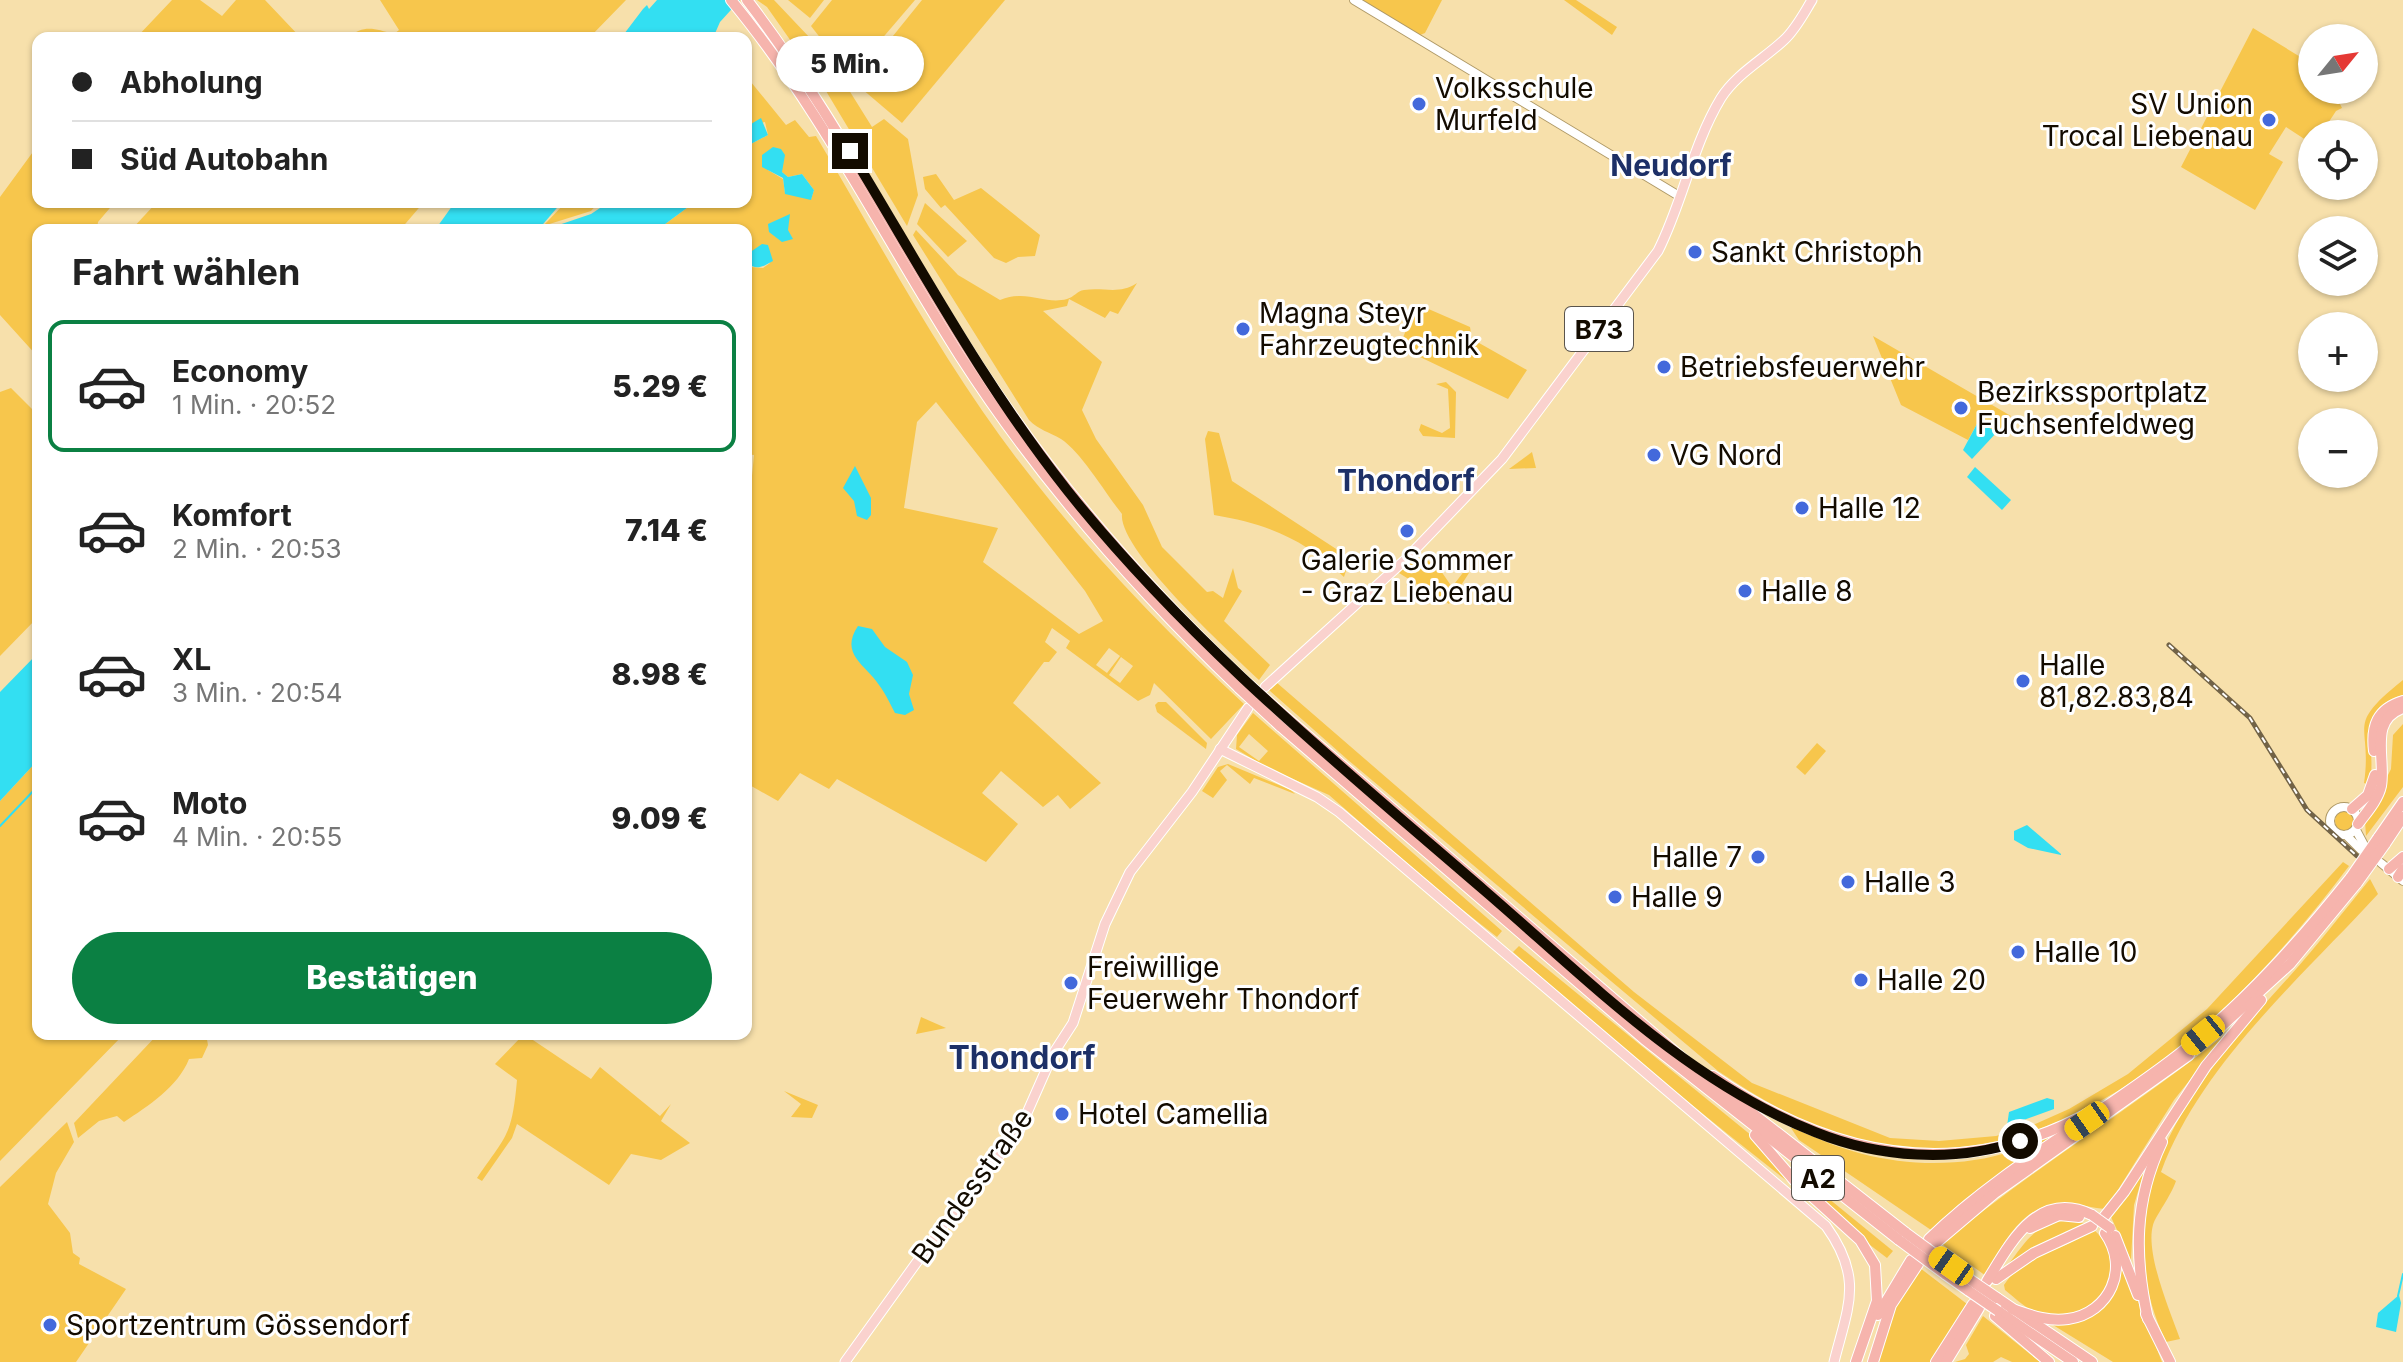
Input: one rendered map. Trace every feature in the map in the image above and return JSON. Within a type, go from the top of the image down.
[{"type":"highway","name":"A2","points":[[731,0],[797,90],[893,234]]},
{"type":"highway","name":"A2","points":[[748,1],[806,82],[904,254],[1009,413],[1069,492],[1150,587],[1242,684],[1572,978],[1737,1115],[1972,1287],[1997,1298],[2092,1362]]},
{"type":"highway","points":[[2352,809],[2363,802],[2374,785],[2372,738],[2377,719],[2389,707],[2403,701]]},
{"type":"highway","points":[[2357,827],[2379,792],[2382,727],[2390,715],[2403,708]]},
{"type":"highway","name":"A2","points":[[1283,722],[1688,1063],[1902,1237]]},
{"type":"highway","points":[[2382,841],[2403,802]]},
{"type":"highway","points":[[2169,1361],[2108,1230],[2094,1219],[2064,1208],[2038,1215],[2018,1232],[1992,1281],[2094,1219],[2124,1192],[2206,1066],[2290,964],[2403,817]]},
{"type":"highway","points":[[2395,872],[2403,857]]},
{"type":"highway","points":[[2290,964],[2175,1067],[1995,1193],[1933,1241],[1991,1187],[2126,1094],[2233,1008],[2354,880]]},
{"type":"highway","points":[[1688,1063],[1814,1132],[1860,1147],[1892,1153],[1950,1154],[2001,1147],[2059,1127],[2126,1094]]},
{"type":"highway","points":[[2148,1319],[2137,1260],[2137,1226],[2151,1169],[2179,1105]]},
{"type":"highway","points":[[1737,1115],[1794,1180],[1860,1240],[1868,1252],[1878,1280],[1868,1330],[1856,1362]]},
{"type":"highway","points":[[2012,1309],[2039,1318],[2060,1320],[2082,1316],[2100,1305],[2112,1290],[2117,1270],[2108,1230]]},
{"type":"highway","points":[[1868,1330],[1914,1262],[1891,1305],[1873,1362]]},
{"type":"highway","name":"A2","points":[[1972,1287],[1977,1304]]},
{"type":"highway","points":[[1977,1304],[2073,1362]]},
{"type":"highway","points":[[1947,1362],[1977,1304]]},
{"type":"highway","points":[[1936,1362],[1977,1304]]},
{"type":"highway","points":[[1997,1314],[2049,1362]]},
{"type":"highway","points":[[1867,1362],[1877,1316]]},
{"type":"main road","name":"B73","points":[[1265,687],[1406,559],[1502,459],[1645,271],[1673,220],[1692,159],[1721,99],[1733,83],[1790,34],[1812,0]]},
{"type":"main road","name":"Bundesstraße","points":[[845,1362],[945,1223],[1019,1131],[1053,1054],[1073,1023],[1119,892],[1141,856],[1192,792],[1248,708]]},
{"type":"main road","points":[[1220,749],[1317,797],[1339,812],[1820,1220],[1843,1252],[1850,1279],[1849,1313],[1834,1362]]},
{"type":"street","points":[[1354,0],[1679,196]]},
{"type":"street","points":[[2338,809],[2352,809],[2357,827],[2363,848],[2346,835],[2337,833],[2330,820],[2338,809]]},
{"type":"street","points":[[2346,835],[2357,827]]},
{"type":"shaded area","points":[[172,0],[200,0],[222,16],[236,0],[265,0],[295,32],[142,32]]},
{"type":"shaded area","points":[[380,0],[626,0],[595,32],[396,32],[399,30]]},
{"type":"shaded area","points":[[757,0],[774,0],[829,58],[872,127],[884,119],[908,139],[918,195],[907,226],[826,91],[767,7]]},
{"type":"shaded area","points":[[788,0],[824,0],[810,18]]},
{"type":"shaded area","points":[[832,0],[915,0],[850,76],[811,26]]},
{"type":"shaded area","points":[[922,0],[1005,0],[902,123],[855,83]]},
{"type":"shaded area","points":[[1362,0],[1442,0],[1425,33],[1420,35]]},
{"type":"shaded area","points":[[1564,0],[1576,0],[1617,27],[1612,35]]},
{"type":"shaded area","name":"SV Union Trocal Liebenau","points":[[2253,28],[2298,55],[2298,104],[2340,104],[2342,108],[2330,120],[2298,120],[2298,135],[2286,127],[2269,154],[2283,162],[2255,210],[2181,167]]},
{"type":"shaded area","points":[[365,29],[386,32],[358,32]]},
{"type":"shaded area","points":[[752,83],[786,125],[795,120],[809,137],[816,136],[951,364],[1044,493],[1140,602],[1244,704],[1211,739],[1154,683],[1150,695],[1138,701],[1066,648],[1070,641],[1052,628],[1045,642],[1057,652],[1049,662],[1044,662],[1013,703],[1101,783],[1070,809],[1058,795],[1043,807],[1001,771],[982,793],[1018,824],[986,862],[837,779],[829,789],[800,773],[778,801],[752,786],[752,267],[763,268],[770,263],[768,245],[752,254],[752,224],[665,224],[687,208],[752,208],[752,143],[768,135],[765,122],[752,125]],"holes":[[[781,163],[782,172],[788,177],[802,174],[814,190],[811,199],[785,193],[783,179],[768,170]],[[936,402],[1085,591],[1103,621],[1079,634],[983,562],[998,528],[904,508],[917,422]],[[1109,648],[1120,656],[1107,673],[1096,665]],[[1121,657],[1133,666],[1120,683],[1109,675]]]},
{"type":"shaded area","points":[[32,153],[32,208],[110,208],[98,224],[32,224],[32,350],[0,315],[0,197]]},
{"type":"shaded area","points":[[936,174],[954,200],[981,188],[1040,235],[1035,256],[1018,257],[1006,263],[994,258],[945,205],[941,208],[925,189],[923,177]]},
{"type":"shaded area","points":[[925,203],[967,241],[948,257],[917,224]]},
{"type":"shaded area","points":[[151,208],[419,208],[405,224],[137,224]]},
{"type":"shaded area","points":[[560,208],[594,208],[591,211],[545,224]]},
{"type":"shaded area","points":[[916,230],[958,275],[1000,300],[1027,296],[1059,300],[1084,290],[1118,290],[1137,283],[1118,314],[1110,311],[1105,318],[1069,299],[1067,306],[1043,311],[1102,362],[1082,410],[1096,439],[1143,505],[1162,547],[1207,592],[1213,591],[1223,598],[1233,568],[1238,588],[1242,591],[1224,621],[1270,665],[1259,680],[1156,575],[1126,530],[1122,514],[1077,453],[1061,439],[1029,420],[913,235]]},
{"type":"shaded area","points":[[1417,304],[1470,327],[1472,339],[1527,370],[1508,399],[1399,347]]},
{"type":"shaded area","points":[[1873,336],[2011,416],[1997,432],[1978,422],[1968,440],[1901,405]]},
{"type":"shaded area","points":[[1446,382],[1456,392],[1455,438],[1423,436],[1419,430],[1421,424],[1442,433],[1450,428],[1448,389],[1436,384]]},
{"type":"shaded area","points":[[11,388],[32,409],[32,623],[0,656],[0,392]]},
{"type":"shaded area","points":[[1208,431],[1219,433],[1232,481],[1350,558],[1344,577],[1300,543],[1284,535],[1251,523],[1214,515],[1205,439]]},
{"type":"shaded area","points":[[1532,452],[1536,468],[1509,469]]},
{"type":"shaded area","points":[[1420,554],[1441,571],[1452,587],[1465,570],[1469,573],[1449,604],[1399,573]]},
{"type":"shaded area","points":[[2403,680],[2403,695],[2387,701],[2372,720],[2369,785],[2364,783],[2364,727],[2373,708]]},
{"type":"shaded area","points":[[1276,682],[1634,992],[1752,1083],[1890,1138],[1939,1141],[1996,1136],[2033,1125],[2069,1109],[2128,1074],[2207,1009],[2343,862],[2349,866],[2305,922],[2255,977],[2201,1029],[2142,1076],[2078,1113],[2010,1138],[1939,1148],[1865,1141],[1788,1113],[1718,1071],[1348,760],[1269,690]]},
{"type":"shaded area","points":[[1166,702],[1207,743],[1206,749],[1157,712],[1155,705]]},
{"type":"shaded area","points":[[1253,713],[1502,931],[1497,937],[1440,892],[1329,795],[1266,767],[1236,749],[1237,735]],"holes":[[[1249,734],[1268,751],[1259,761],[1239,747]]]},
{"type":"shaded area","points":[[2403,724],[2403,787],[2366,836],[2365,821],[2391,769],[2393,735]]},
{"type":"shaded area","points":[[1817,743],[1826,751],[1805,775],[1796,767]]},
{"type":"shaded area","points":[[1228,764],[1295,794],[1254,778],[1250,784],[1227,765],[1220,771],[1227,780],[1213,798],[1202,791],[1218,767]]},
{"type":"shaded area","points":[[32,766],[32,1040],[118,1040],[0,1161],[0,801]]},
{"type":"shaded area","points":[[2345,811],[2352,814],[2355,821],[2352,828],[2345,831],[2338,828],[2335,821],[2338,814]]},
{"type":"shaded area","points":[[2370,879],[2378,894],[2286,990],[2227,1059],[2179,1132],[2161,1172],[2176,1181],[2153,1225],[2151,1237],[2155,1266],[2180,1339],[2166,1342],[2148,1288],[2143,1238],[2150,1189],[2166,1143],[2220,1057]]},
{"type":"shaded area","points":[[1519,946],[1893,1251],[1887,1258],[1697,1109],[1513,952]]},
{"type":"shaded area","points":[[921,1017],[946,1028],[916,1034]]},
{"type":"shaded area","points":[[2227,1033],[2174,1100],[2106,1209],[2063,1203],[2036,1210],[2015,1228],[1986,1276],[1942,1244],[2012,1189]]},
{"type":"shaded area","points":[[152,1040],[207,1040],[202,1058],[189,1059],[170,1087],[124,1122],[117,1116],[99,1121],[78,1138],[74,1123]]},
{"type":"shaded area","points":[[518,1040],[533,1040],[591,1079],[600,1067],[660,1116],[671,1104],[661,1121],[690,1143],[661,1160],[631,1154],[609,1185],[517,1124],[512,1138],[482,1181],[477,1178],[502,1142],[510,1124],[517,1080],[495,1064]]},
{"type":"shaded area","points":[[784,1091],[818,1105],[812,1118],[791,1117],[801,1104]]},
{"type":"shaded area","name":"Sportzentrum Gössendorf","points":[[67,1122],[74,1142],[56,1173],[48,1204],[70,1233],[73,1253],[80,1258],[79,1264],[126,1289],[76,1362],[0,1362],[0,1187]]},
{"type":"shaded area","points":[[1791,1128],[1846,1149],[1901,1161],[1930,1163],[1986,1158],[2019,1149],[2059,1132],[1965,1199],[1931,1230],[1799,1140]]},
{"type":"shaded area","points":[[2145,1168],[2134,1205],[2131,1260],[2111,1217]]},
{"type":"shaded area","points":[[2070,1220],[2086,1224],[2033,1248],[2007,1266],[2033,1234],[2048,1225]]},
{"type":"shaded area","points":[[2093,1229],[2106,1245],[2111,1262],[2109,1278],[2102,1293],[2089,1306],[2073,1314],[2055,1316],[2031,1310],[2005,1290],[2004,1285],[2023,1266]]},
{"type":"shaded area","points":[[2120,1256],[2162,1362],[2113,1362],[2053,1325],[2074,1321],[2117,1285]]},
{"type":"shaded area","points":[[1920,1268],[1967,1304],[1933,1362],[1879,1362],[1891,1314]]},
{"type":"shaded area","points":[[1983,1316],[2040,1362],[2012,1362],[2001,1357],[1993,1362],[1955,1362],[1969,1354],[1966,1345]]},
{"type":"water","points":[[657,0],[740,0],[720,22],[716,32],[626,32],[647,5],[649,9]]},
{"type":"water","points":[[761,118],[768,135],[752,143],[752,123]]},
{"type":"water","points":[[773,147],[781,149],[785,155],[782,172],[788,177],[802,174],[814,190],[811,200],[785,194],[783,178],[762,167],[762,155]]},
{"type":"water","points":[[451,208],[557,208],[543,224],[439,224]]},
{"type":"water","points":[[600,208],[687,208],[665,224],[562,224]]},
{"type":"water","points":[[790,214],[788,230],[793,239],[782,242],[769,232],[768,224]]},
{"type":"water","points":[[762,244],[768,245],[773,261],[754,267],[752,251]]},
{"type":"water","points":[[1978,422],[1997,432],[1972,459],[1963,450]]},
{"type":"water","points":[[855,466],[871,498],[871,515],[867,520],[857,516],[854,501],[843,488]]},
{"type":"water","points":[[1975,467],[2011,500],[2002,510],[1967,477]]},
{"type":"water","points":[[858,626],[872,629],[885,647],[907,662],[913,675],[909,694],[914,710],[905,715],[895,713],[874,678],[856,658],[851,644]]},
{"type":"water","points":[[32,659],[32,766],[0,801],[0,692]]},
{"type":"water","points":[[2027,825],[2061,855],[2028,848],[2014,840],[2014,831]]},
{"type":"water","points":[[2047,1098],[2054,1100],[2054,1109],[2007,1126],[2009,1112]]},
{"type":"water","points":[[2399,1295],[2401,1303],[2396,1332],[2376,1327],[2378,1313]]},
{"type":"waterway","points":[[0,826],[32,792]]},
{"type":"waterway","points":[[2398,1296],[2403,1274]]},
{"type":"railway","points":[[2169,645],[2250,718],[2307,810],[2357,856]]},
{"type":"place","name":"Volksschule Murfeld","points":[[1419,104]]},
{"type":"place","name":"SV Union Trocal Liebenau","points":[[2269,120]]},
{"type":"place","name":"Sankt Christoph","points":[[1695,252]]},
{"type":"place","name":"Magna Steyr Fahrzeugtechnik","points":[[1243,329]]},
{"type":"place","name":"Betriebsfeuerwehr","points":[[1664,367]]},
{"type":"place","name":"Bezirkssportplatz Fuchsenfeldweg","points":[[1961,408]]},
{"type":"place","name":"VG Nord","points":[[1654,455]]},
{"type":"place","name":"Halle 12","points":[[1802,508]]},
{"type":"place","name":"Galerie Sommer - Graz Liebenau","points":[[1407,531]]},
{"type":"place","name":"Halle 8","points":[[1745,591]]},
{"type":"place","name":"Halle 81,82.83,84","points":[[2023,681]]},
{"type":"place","name":"Halle 7","points":[[1758,857]]},
{"type":"place","name":"Halle 3","points":[[1848,882]]},
{"type":"place","name":"Halle 9","points":[[1615,897]]},
{"type":"place","name":"Halle 10","points":[[2018,952]]},
{"type":"place","name":"Halle 20","points":[[1861,980]]},
{"type":"place","name":"Freiwillige Feuerwehr Thondorf","points":[[1071,983]]},
{"type":"place","name":"Hotel Camellia","points":[[1062,1114]]},
{"type":"place","name":"Sportzentrum Gössendorf","points":[[50,1325]]},
{"type":"district","name":"Neudorf","points":[[1671,165]]},
{"type":"district","name":"Thondorf","points":[[1406,480]]},
{"type":"district","name":"Thondorf","points":[[1022,1057]]},
{"type":"route","points":[[850,151],[940,304],[1009,413],[1117,550],[1209,647],[1287,718],[1415,832],[1621,1007],[1688,1063],[1814,1132],[1860,1147],[1892,1153],[1950,1154],[2001,1147],[2020,1141]]}]
